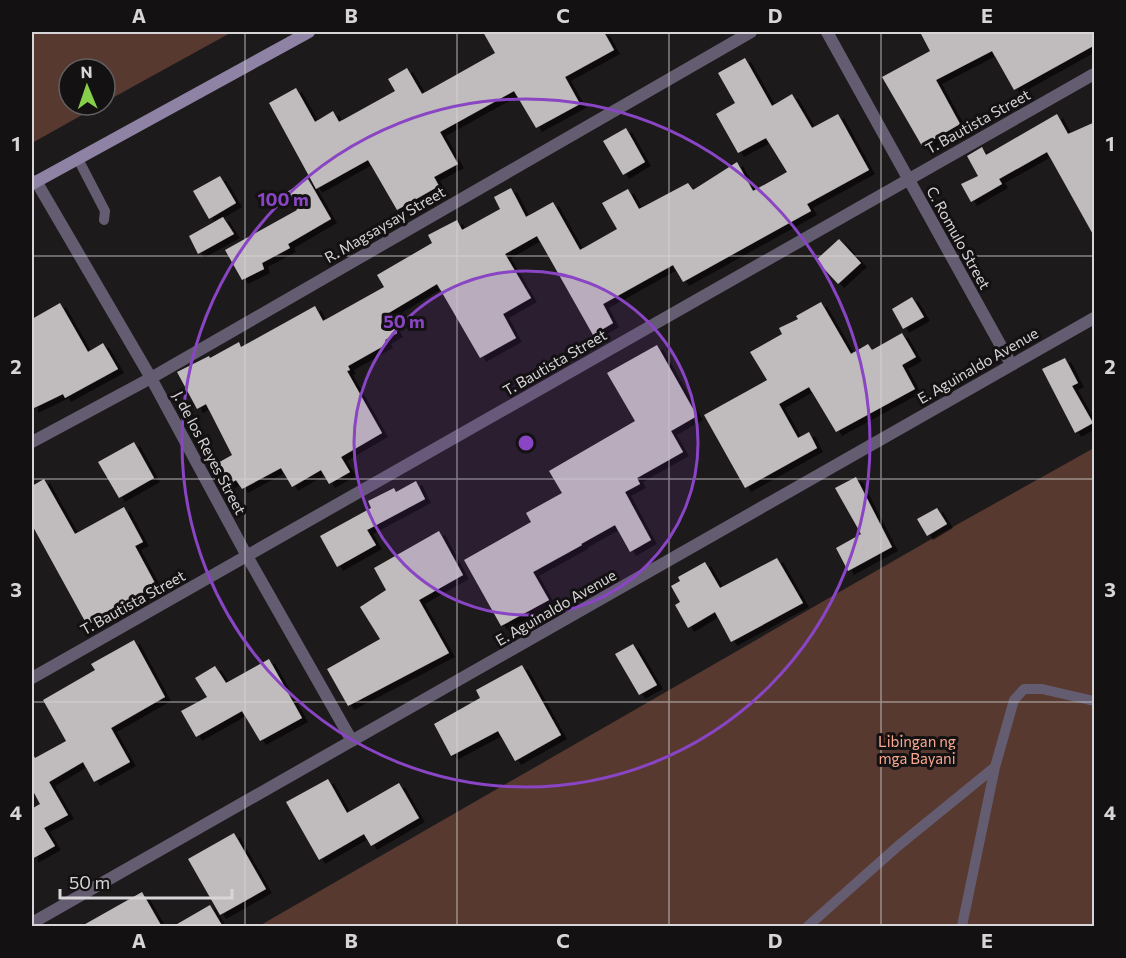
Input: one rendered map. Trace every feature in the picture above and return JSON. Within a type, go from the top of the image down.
[{"type":"street","points":[[34,182],[309,32]]},
{"type":"street","name":"R. Magsaysay Street","points":[[32,442],[151,378],[751,32]]},
{"type":"street","name":"C. Romulo Street","points":[[827,32],[1011,364]]},
{"type":"street","name":"T. Bautista Street","points":[[32,678],[1095,74]]},
{"type":"street","name":"J. de los Reyes Street","points":[[34,182],[151,378],[247,556],[352,741]]},
{"type":"street","name":"E. Aguinaldo Avenue","points":[[32,923],[1095,318]]},
{"type":"lane","points":[[78,159],[105,211],[104,220]]},
{"type":"lane","points":[[962,927],[995,767],[1014,700],[1024,689],[1042,689],[1095,701]]},
{"type":"lane","points":[[808,927],[898,846],[995,767]]},
{"type":"green space","points":[[32,32],[232,32],[117,95],[117,57],[57,57],[57,117],[79,117],[32,143]]},
{"type":"green space","name":"Libingan ng mga Bayani","points":[[1094,448],[1094,926],[259,926],[942,533]]},
{"type":"building","points":[[483,32],[604,32],[614,50],[565,77],[580,104],[536,128],[514,91],[440,132],[458,164],[434,177],[439,186],[397,210],[368,160],[316,189],[269,103],[296,88],[315,122],[333,111],[339,122],[395,91],[388,79],[407,68],[422,94],[495,53]]},
{"type":"building","points":[[920,32],[1095,32],[1095,45],[1014,90],[992,51],[936,80],[960,124],[922,146],[882,77],[930,51]]},
{"type":"building","points":[[745,58],[772,106],[792,94],[812,128],[838,114],[869,170],[807,204],[811,211],[683,282],[673,265],[603,304],[613,323],[593,335],[537,236],[505,254],[531,298],[503,314],[516,338],[480,358],[437,284],[387,314],[397,333],[385,340],[387,344],[348,366],[350,370],[347,371],[382,433],[341,457],[350,472],[329,484],[321,470],[292,487],[281,468],[242,489],[236,480],[228,485],[216,464],[232,455],[206,404],[197,409],[177,372],[239,342],[241,347],[315,306],[323,321],[384,287],[377,275],[432,243],[428,235],[457,220],[462,230],[500,209],[494,197],[511,188],[526,217],[553,202],[580,250],[617,229],[602,203],[628,189],[639,209],[688,183],[693,190],[737,162],[753,191],[787,172],[766,138],[738,153],[716,114],[735,103],[718,73]]},
{"type":"building","points":[[1057,114],[1068,134],[1095,122],[1095,238],[1047,152],[999,179],[1002,184],[971,202],[961,184],[978,176],[967,156],[982,147],[986,155]]},
{"type":"building","points":[[626,128],[645,162],[623,175],[603,141]]},
{"type":"building","points":[[220,176],[236,203],[209,219],[193,191]]},
{"type":"building","points":[[308,179],[331,219],[288,244],[290,248],[262,263],[264,269],[242,280],[225,250],[297,210],[287,192]]},
{"type":"building","points":[[223,217],[234,234],[198,254],[189,236]]},
{"type":"building","points":[[839,239],[861,263],[838,284],[816,260]]},
{"type":"building","points":[[912,297],[924,317],[903,329],[892,309]]},
{"type":"building","points":[[821,302],[851,354],[868,344],[872,350],[902,333],[916,357],[902,365],[915,389],[836,432],[809,387],[779,404],[798,438],[809,432],[817,448],[745,488],[704,415],[767,380],[750,352],[782,334],[779,328],[798,319],[796,316]]},
{"type":"building","points":[[60,303],[88,352],[103,343],[118,369],[65,398],[63,394],[32,409],[32,319]]},
{"type":"building","points":[[657,345],[697,416],[671,431],[683,452],[637,478],[640,484],[625,492],[651,540],[630,552],[615,525],[581,544],[533,572],[549,600],[501,626],[464,560],[531,522],[526,513],[562,493],[549,471],[635,421],[607,373]]},
{"type":"building","points":[[1065,358],[1078,383],[1072,386],[1093,423],[1075,433],[1042,369]]},
{"type":"building","points":[[134,442],[154,478],[119,498],[98,462]]},
{"type":"building","points":[[856,477],[892,547],[848,571],[836,548],[861,534],[835,488]]},
{"type":"building","points":[[44,479],[75,534],[124,507],[143,542],[135,546],[156,585],[87,625],[32,525],[32,486]]},
{"type":"building","points":[[416,481],[425,499],[367,530],[376,545],[337,567],[320,536],[371,508],[368,501],[394,488],[396,492]]},
{"type":"building","points":[[937,508],[947,524],[927,536],[917,519]]},
{"type":"building","points":[[439,531],[463,575],[419,600],[449,653],[348,706],[327,669],[380,639],[360,607],[386,590],[374,568]]},
{"type":"building","points":[[777,558],[803,603],[731,642],[715,612],[688,628],[675,605],[680,602],[671,586],[680,581],[678,577],[705,562],[720,588]]},
{"type":"building","points":[[134,640],[165,697],[111,728],[130,762],[94,782],[83,762],[49,782],[68,815],[44,828],[55,846],[32,859],[32,806],[33,808],[40,804],[32,792],[32,752],[35,758],[66,741],[43,700],[95,670],[91,664]]},
{"type":"building","points":[[633,644],[657,685],[639,695],[615,654]]},
{"type":"building","points":[[269,659],[302,718],[260,741],[242,711],[196,737],[181,711],[207,697],[195,678],[215,666],[226,683]]},
{"type":"building","points":[[522,665],[561,735],[515,761],[498,731],[451,756],[434,724],[480,698],[476,690]]},
{"type":"building","points":[[328,779],[347,813],[399,783],[419,818],[371,846],[364,834],[319,860],[286,802]]},
{"type":"building","points":[[234,833],[266,889],[220,915],[188,859]]},
{"type":"building","points":[[142,892],[162,927],[80,927]]},
{"type":"building","points":[[210,905],[223,927],[172,927]]}]
